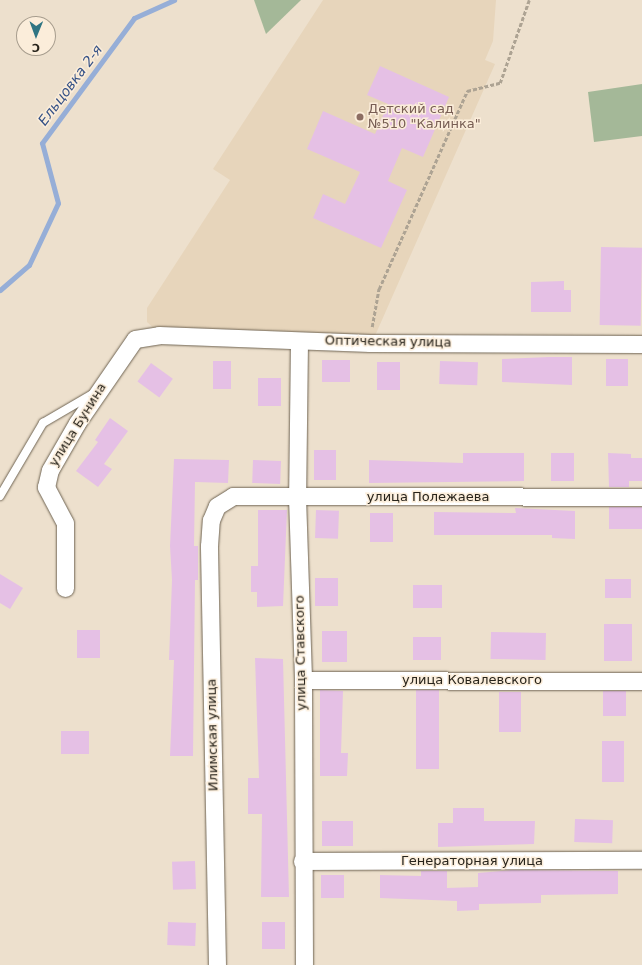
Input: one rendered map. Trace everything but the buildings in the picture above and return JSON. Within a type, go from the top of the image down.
[{"type":"street","name":"Оптическая улица","points":[[135,339],[159,336],[299,342],[642,344]]},
{"type":"street","name":"улица Бунина","points":[[65,588],[64,523],[46,486],[50,470],[99,390],[135,339]]},
{"type":"street","name":"улица Ставского","points":[[299,342],[297,497],[303,680],[302,861],[304,965]]},
{"type":"street","name":"улица Полежаева","points":[[217,506],[233,496],[642,497]]},
{"type":"street","name":"Илимская улица","points":[[217,506],[211,520],[209,546],[217,965]]},
{"type":"street","name":"улица Ковалевского","points":[[303,680],[642,681]]},
{"type":"street","name":"Генераторная улица","points":[[302,861],[642,860]]},
{"type":"lane","points":[[0,496],[43,423],[99,390]]},
{"type":"path","points":[[370,343],[379,288],[467,91],[500,83],[529,0]]},
{"type":"shaded area","name":"Детский сад №510 \"Калинка\"","points":[[323,0],[496,0],[493,41],[485,60],[495,64],[374,338],[158,332],[147,322],[147,308],[230,180],[213,169]]},
{"type":"green space","points":[[254,0],[301,0],[266,34]]},
{"type":"green space","points":[[642,84],[642,136],[594,142],[588,92]]},
{"type":"waterway","name":"Ельцовка 2-я","points":[[0,290],[29,265],[58,203],[42,143],[134,18],[174,0]]},
{"type":"place","name":"Детский сад №510 \"Калинка\"","points":[[360,117]]}]
